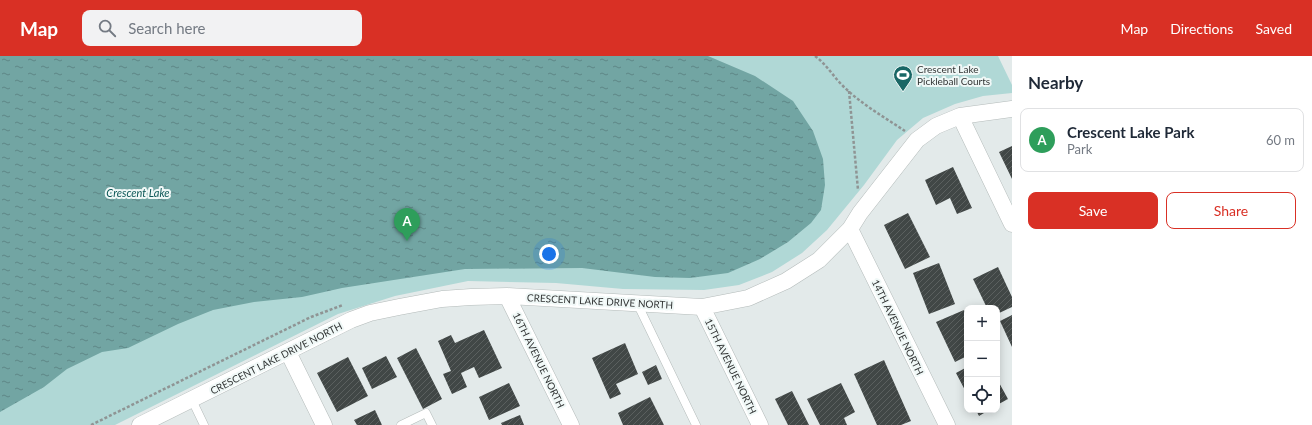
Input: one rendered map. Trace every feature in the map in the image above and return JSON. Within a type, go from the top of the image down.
[{"type":"street","name":"CRESCENT LAKE DRIVE NORTH","points":[[140,425],[351,320],[370,313],[442,299],[507,296],[702,307],[748,298],[786,281],[819,260],[850,229],[860,213],[917,140],[936,126],[960,116],[1012,109]]},
{"type":"street","points":[[960,116],[1012,224]]},
{"type":"street","name":"14TH AVENUE NORTH","points":[[850,229],[947,425]]},
{"type":"street","name":"16TH AVENUE NORTH","points":[[507,296],[571,425]]},
{"type":"street","name":"15TH AVENUE NORTH","points":[[702,307],[760,425]]},
{"type":"street","points":[[288,352],[324,425]]},
{"type":"lane","points":[[636,303],[696,425]]},
{"type":"lane","points":[[192,400],[204,425]]},
{"type":"lane","points":[[401,425],[426,413],[432,425]]},
{"type":"path","points":[[815,56],[823,62],[857,99],[917,140]]},
{"type":"path","points":[[849,91],[860,213]]},
{"type":"shaded area","name":"Crescent Lake","points":[[0,56],[998,56],[1012,85],[1012,93],[983,96],[955,104],[923,118],[897,140],[864,185],[827,230],[802,253],[772,272],[739,285],[704,290],[623,289],[556,283],[468,281],[395,296],[338,314],[115,425],[0,425]]},
{"type":"water","name":"Crescent Lake","points":[[0,56],[708,56],[755,76],[793,101],[813,131],[823,159],[825,185],[821,210],[811,223],[788,242],[760,259],[728,273],[690,278],[655,277],[582,268],[465,269],[342,288],[302,297],[254,302],[213,310],[178,324],[128,348],[102,352],[67,369],[44,387],[0,412]]},
{"type":"building","points":[[1012,146],[1012,179],[999,152]]},
{"type":"building","points":[[953,167],[972,208],[957,214],[950,198],[936,205],[925,180]]},
{"type":"building","points":[[908,213],[930,257],[905,269],[884,225]]},
{"type":"building","points":[[939,263],[955,304],[929,314],[913,273]]},
{"type":"building","points":[[998,267],[1012,297],[1012,307],[1000,313],[1000,305],[986,305],[973,279]]},
{"type":"building","points":[[964,310],[964,358],[955,362],[936,322]]},
{"type":"building","points":[[1012,315],[1012,347],[1000,321]]},
{"type":"building","points":[[484,330],[502,368],[479,378],[474,367],[461,373],[467,387],[452,394],[443,374],[451,371],[438,341],[451,335],[455,343]]},
{"type":"building","points":[[625,343],[638,374],[616,384],[621,394],[610,399],[592,358]]},
{"type":"building","points":[[416,348],[442,399],[423,409],[397,358]]},
{"type":"building","points":[[386,356],[397,377],[372,389],[362,368]]},
{"type":"building","points":[[348,357],[368,396],[337,412],[317,373]]},
{"type":"building","points":[[884,360],[911,421],[901,425],[877,425],[854,374]]},
{"type":"building","points":[[656,365],[662,379],[648,385],[642,372]]},
{"type":"building","points":[[964,369],[964,388],[956,373]]},
{"type":"building","points":[[509,383],[520,406],[489,420],[479,397]]},
{"type":"building","points":[[841,383],[855,412],[844,418],[847,425],[820,425],[807,399]]},
{"type":"building","points":[[1000,384],[1008,399],[1000,403]]},
{"type":"building","points":[[792,391],[809,425],[788,425],[775,399]]},
{"type":"building","points":[[650,397],[664,425],[623,425],[618,413]]},
{"type":"building","points":[[375,410],[382,425],[357,425],[354,420]]},
{"type":"building","points":[[520,415],[524,425],[502,425],[501,423]]},
{"type":"place","name":"Crescent Lake Pickleball Courts","points":[[903,92]]},
{"type":"place","name":"Crescent Lake Park","points":[[407,241]]}]
